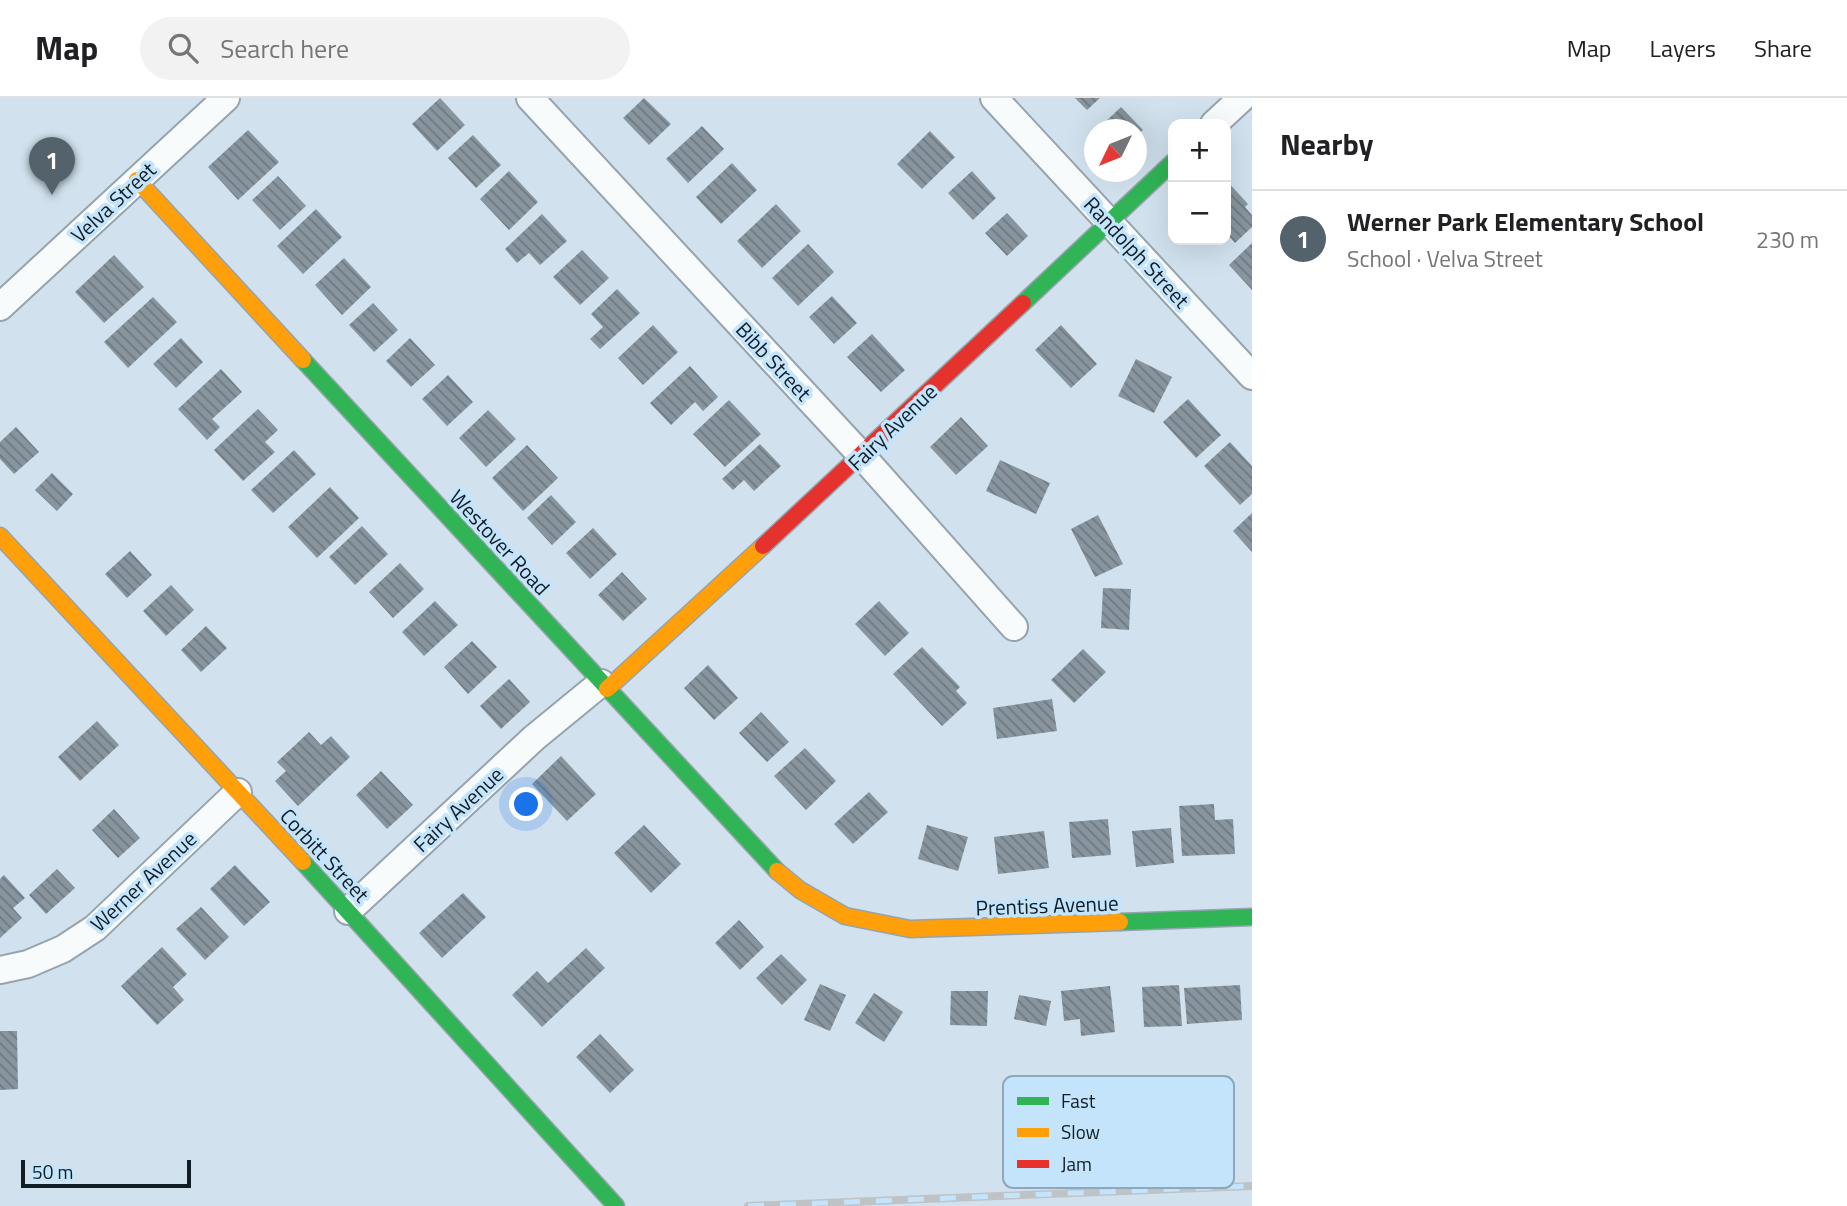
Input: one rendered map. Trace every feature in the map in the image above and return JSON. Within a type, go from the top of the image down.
[{"type":"street","name":"Velva Street","points":[[0,307],[226,98]]},
{"type":"street","name":"Bibb Street","points":[[530,98],[862,456],[1014,627]]},
{"type":"street","name":"Randolph Street","points":[[994,98],[1252,376]]},
{"type":"street","points":[[1219,119],[1242,98]]},
{"type":"street","name":"Fairy Avenue","points":[[348,911],[534,738],[604,686],[862,456],[1168,167]]},
{"type":"street","name":"Westover Road","points":[[137,180],[767,863],[800,890],[845,916]]},
{"type":"street","name":"Corbitt Street","points":[[0,536],[348,911],[616,1206]]},
{"type":"street","name":"Werner Avenue","points":[[0,970],[28,964],[63,949],[95,928],[237,792]]},
{"type":"street","name":"Prentiss Avenue","points":[[845,916],[886,926],[935,930],[1252,917]]},
{"type":"building","points":[[440,98],[465,125],[437,151],[412,124]]},
{"type":"building","points":[[644,98],[671,124],[649,145],[623,118]]},
{"type":"building","points":[[1075,98],[1100,98],[1087,110]]},
{"type":"building","points":[[1121,107],[1132,119],[1108,119]]},
{"type":"building","points":[[702,126],[724,149],[688,183],[666,159]]},
{"type":"building","points":[[248,130],[279,162],[238,200],[208,167]]},
{"type":"building","points":[[930,131],[955,157],[922,189],[897,164]]},
{"type":"building","points":[[473,135],[501,165],[476,188],[448,158]]},
{"type":"building","points":[[732,163],[757,190],[721,224],[696,197]]},
{"type":"building","points":[[509,171],[538,202],[509,230],[480,199]]},
{"type":"building","points":[[972,171],[996,198],[973,220],[948,193]]},
{"type":"building","points":[[278,176],[306,206],[280,230],[252,200]]},
{"type":"building","points":[[1231,185],[1248,204],[1245,207],[1252,215],[1252,227],[1235,243],[1231,239]]},
{"type":"building","points":[[776,204],[801,231],[762,268],[737,241]]},
{"type":"building","points":[[316,209],[342,237],[303,274],[277,246]]},
{"type":"building","points":[[1007,213],[1028,236],[1007,256],[985,233]]},
{"type":"building","points":[[542,214],[567,241],[540,265],[529,253],[517,263],[505,249]]},
{"type":"building","points":[[1252,243],[1252,290],[1229,265]]},
{"type":"building","points":[[808,244],[834,272],[798,306],[772,278]]},
{"type":"building","points":[[582,250],[609,278],[580,305],[553,277]]},
{"type":"building","points":[[114,255],[144,287],[104,323],[75,292]]},
{"type":"building","points":[[344,258],[371,287],[342,315],[315,285]]},
{"type":"building","points":[[617,289],[640,313],[600,349],[590,339],[603,327],[591,314]]},
{"type":"building","points":[[832,296],[857,323],[834,344],[809,317]]},
{"type":"building","points":[[153,297],[177,322],[128,368],[104,342]]},
{"type":"building","points":[[373,303],[398,330],[374,352],[349,325]]},
{"type":"building","points":[[653,325],[678,352],[643,385],[618,358]]},
{"type":"building","points":[[1061,325],[1097,364],[1071,388],[1035,350]]},
{"type":"building","points":[[872,334],[905,370],[881,392],[847,357]]},
{"type":"building","points":[[181,338],[203,362],[176,388],[153,364]]},
{"type":"building","points":[[410,338],[435,365],[411,387],[386,361]]},
{"type":"building","points":[[1136,359],[1172,377],[1154,413],[1118,396]]},
{"type":"building","points":[[690,366],[718,397],[703,411],[695,402],[671,425],[650,403]]},
{"type":"building","points":[[221,369],[242,392],[212,419],[220,427],[207,440],[178,409]]},
{"type":"building","points":[[448,375],[473,402],[447,426],[422,399]]},
{"type":"building","points":[[1188,399],[1221,435],[1196,458],[1163,422]]},
{"type":"building","points":[[729,400],[761,434],[725,467],[693,434]]},
{"type":"building","points":[[258,409],[278,430],[265,442],[275,452],[243,481],[214,450]]},
{"type":"building","points":[[488,410],[516,439],[486,467],[459,438]]},
{"type":"building","points":[[961,417],[988,446],[956,475],[930,447]]},
{"type":"building","points":[[16,427],[39,452],[14,474],[0,459],[0,442]]},
{"type":"building","points":[[1230,442],[1252,466],[1252,494],[1240,505],[1204,466]]},
{"type":"building","points":[[760,444],[781,466],[754,491],[744,480],[733,490],[722,479]]},
{"type":"building","points":[[527,445],[558,478],[523,511],[492,478]]},
{"type":"building","points":[[294,450],[316,474],[273,513],[251,490]]},
{"type":"building","points":[[1000,460],[1050,483],[1036,514],[986,491]]},
{"type":"building","points":[[52,473],[73,494],[57,511],[35,490]]},
{"type":"building","points":[[330,487],[359,518],[317,558],[288,527]]},
{"type":"building","points":[[551,495],[576,522],[552,545],[527,518]]},
{"type":"building","points":[[1252,513],[1252,552],[1233,531]]},
{"type":"building","points":[[1098,515],[1123,564],[1095,577],[1071,529]]},
{"type":"building","points":[[362,526],[388,554],[355,585],[329,557]]},
{"type":"building","points":[[593,528],[617,554],[590,579],[566,553]]},
{"type":"building","points":[[130,551],[152,575],[127,598],[105,574]]},
{"type":"building","points":[[400,563],[424,589],[393,618],[369,592]]},
{"type":"building","points":[[622,572],[647,599],[623,621],[598,595]]},
{"type":"building","points":[[171,585],[194,610],[166,636],[143,611]]},
{"type":"building","points":[[1103,588],[1131,589],[1129,630],[1101,628]]},
{"type":"building","points":[[435,601],[458,625],[424,656],[402,632]]},
{"type":"building","points":[[879,601],[909,633],[885,656],[855,624]]},
{"type":"building","points":[[206,626],[227,648],[201,672],[181,650]]},
{"type":"building","points":[[472,641],[497,667],[468,694],[444,667]]},
{"type":"building","points":[[922,647],[960,687],[956,691],[967,703],[942,726],[893,674]]},
{"type":"building","points":[[1083,649],[1106,672],[1074,703],[1051,680]]},
{"type":"building","points":[[708,665],[738,698],[714,720],[684,688]]},
{"type":"building","points":[[509,679],[530,702],[501,729],[480,706]]},
{"type":"building","points":[[1052,699],[1057,731],[997,739],[993,708]]},
{"type":"building","points":[[761,712],[789,742],[767,762],[739,733]]},
{"type":"building","points":[[97,721],[119,745],[80,781],[58,757]]},
{"type":"building","points":[[309,732],[321,745],[331,736],[350,757],[298,806],[275,781],[286,771],[277,762]]},
{"type":"building","points":[[805,748],[836,781],[806,810],[774,776]]},
{"type":"building","points":[[561,756],[596,794],[567,821],[532,784]]},
{"type":"building","points":[[381,771],[413,805],[387,829],[356,795]]},
{"type":"building","points":[[869,792],[888,812],[853,844],[834,824]]},
{"type":"building","points":[[1214,804],[1215,820],[1233,819],[1235,854],[1182,856],[1179,806]]},
{"type":"building","points":[[114,809],[140,838],[118,858],[92,830]]},
{"type":"building","points":[[1108,819],[1111,855],[1072,858],[1069,822]]},
{"type":"building","points":[[644,825],[681,864],[651,893],[614,853]]},
{"type":"building","points":[[927,825],[968,837],[958,871],[918,859]]},
{"type":"building","points":[[1171,828],[1174,863],[1136,867],[1132,831]]},
{"type":"building","points":[[1044,831],[1049,868],[998,874],[994,837]]},
{"type":"building","points":[[235,865],[270,902],[244,926],[210,889]]},
{"type":"building","points":[[57,869],[75,888],[46,914],[29,895]]},
{"type":"building","points":[[4,875],[25,898],[13,908],[22,918],[0,938],[0,879]]},
{"type":"building","points":[[463,893],[486,917],[442,958],[419,933]]},
{"type":"building","points":[[201,907],[229,937],[205,960],[176,929]]},
{"type":"building","points":[[739,920],[764,947],[740,970],[715,943]]},
{"type":"building","points":[[162,947],[187,974],[173,987],[184,1000],[157,1025],[121,986]]},
{"type":"building","points":[[586,948],[605,968],[542,1027],[512,995],[537,971],[548,983]]},
{"type":"building","points":[[781,954],[807,980],[782,1005],[756,978]]},
{"type":"building","points":[[820,984],[846,995],[830,1031],[804,1020]]},
{"type":"building","points":[[1179,985],[1182,1026],[1144,1027],[1142,987]]},
{"type":"building","points":[[1240,985],[1242,1020],[1187,1024],[1184,988]]},
{"type":"building","points":[[1110,986],[1115,1032],[1081,1036],[1080,1019],[1064,1021],[1061,991]]},
{"type":"building","points":[[951,991],[988,991],[987,1026],[950,1025]]},
{"type":"building","points":[[874,993],[903,1012],[884,1042],[855,1023]]},
{"type":"building","points":[[1019,995],[1051,1001],[1046,1026],[1014,1019]]},
{"type":"building","points":[[0,1031],[17,1031],[18,1089],[0,1090]]},
{"type":"building","points":[[600,1034],[634,1070],[610,1093],[576,1057]]},
{"type":"railway","points":[[1234,1187],[1252,1186]]},
{"type":"railway","points":[[748,1206],[1202,1188]]},
{"type":"traffic: fast","points":[[1023,303],[1168,167]]},
{"type":"traffic: fast","points":[[303,360],[777,871]]},
{"type":"traffic: fast","points":[[303,862],[616,1206]]},
{"type":"traffic: fast","points":[[1120,922],[1252,917]]},
{"type":"traffic: slow","points":[[137,180],[303,360]]},
{"type":"traffic: slow","points":[[0,536],[303,862]]},
{"type":"traffic: slow","points":[[607,689],[763,546]]},
{"type":"traffic: slow","points":[[777,871],[800,890],[845,916],[910,929],[1120,922]]},
{"type":"traffic: jam","points":[[763,546],[1023,303]]},
{"type":"place","name":"Werner Park Elementary School","points":[[52,195]]}]
